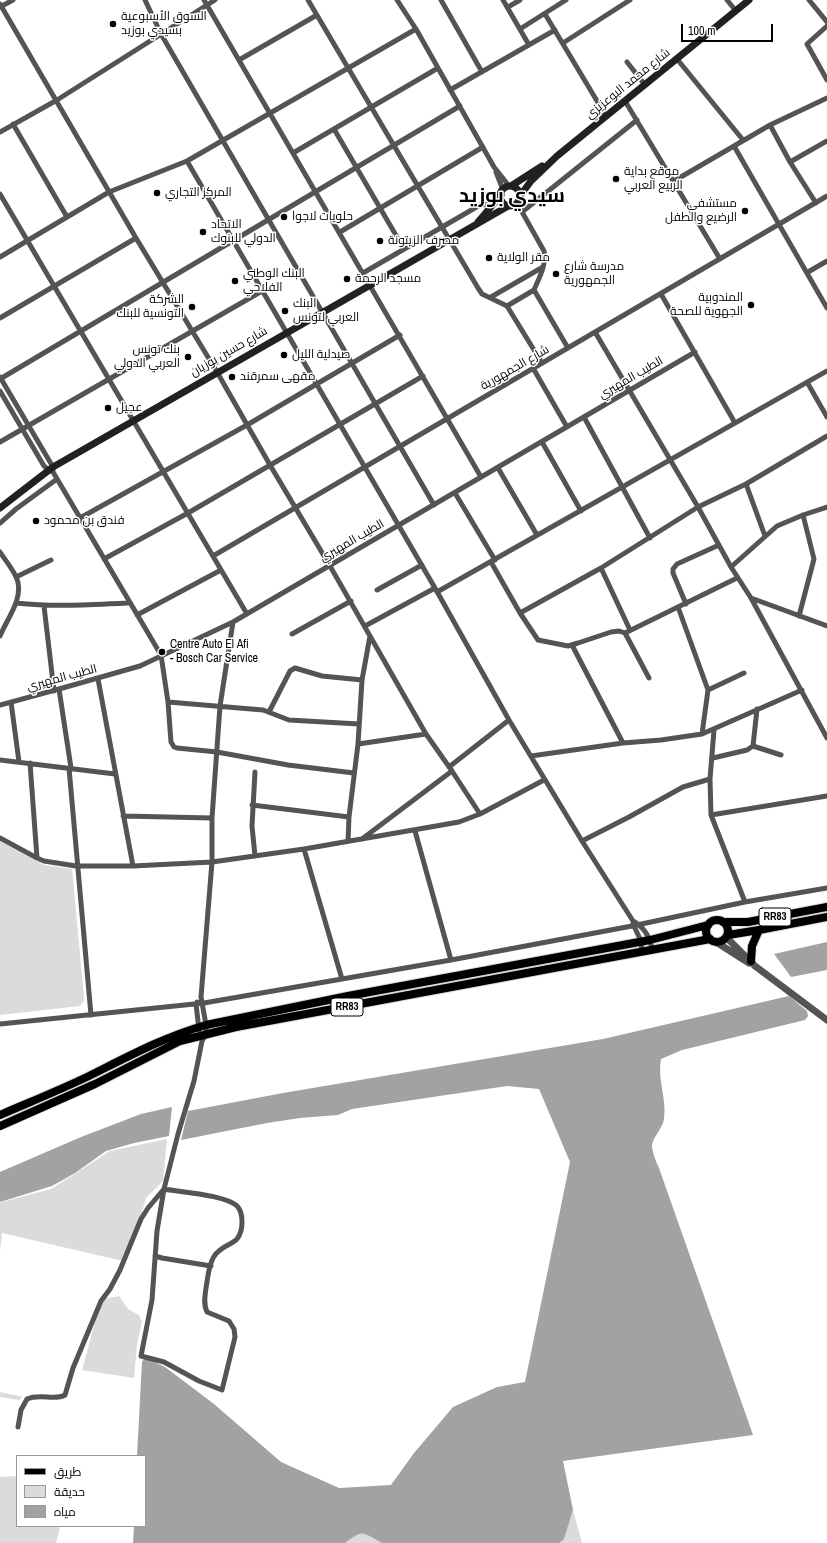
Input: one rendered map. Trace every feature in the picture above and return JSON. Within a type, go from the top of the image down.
[{"type":"main road","name":"شارع محمد البوعزيزي","points":[[516,201],[531,181],[557,156],[749,0]]},
{"type":"main road","name":"شارع محمد البوعزيزي","points":[[502,193],[510,186],[557,156]]},
{"type":"main road","points":[[502,193],[503,202],[516,201],[518,189],[510,186]]},
{"type":"main road","name":"شارع حسين بوزيان","points":[[476,225],[502,193]]},
{"type":"main road","name":"شارع حسين بوزيان","points":[[0,508],[52,469],[133,420],[516,201]]},
{"type":"main road","name":"RR83","points":[[0,1126],[95,1084],[167,1047],[203,1032],[270,1011],[650,940],[708,925],[715,921],[748,922],[827,907]]},
{"type":"main road","name":"RR83","points":[[0,1115],[88,1076],[162,1039],[236,1027],[642,951],[713,940],[720,942],[727,936],[827,917]]},
{"type":"main road","points":[[723,922],[728,928],[727,936]]},
{"type":"main road","points":[[708,925],[707,933],[713,940]]},
{"type":"main road","points":[[753,964],[752,946],[759,930]]},
{"type":"street","points":[[13,0],[0,6],[57,100],[136,238],[217,372],[270,465],[351,601],[426,734],[480,814]]},
{"type":"street","points":[[145,0],[161,34],[222,141],[434,505]]},
{"type":"street","points":[[0,132],[57,100],[161,34],[206,2],[215,0]]},
{"type":"street","points":[[308,0],[448,240],[478,288],[482,294],[506,306],[542,363]]},
{"type":"street","points":[[398,0],[494,167],[510,186]]},
{"type":"street","points":[[440,0],[482,72]]},
{"type":"street","points":[[503,0],[529,45]]},
{"type":"street","points":[[508,8],[520,0]]},
{"type":"street","points":[[520,28],[566,0]]},
{"type":"street","points":[[563,43],[630,0]]},
{"type":"street","points":[[727,0],[736,11]]},
{"type":"street","points":[[809,0],[827,22]]},
{"type":"street","points":[[206,2],[481,477]]},
{"type":"street","points":[[545,14],[606,116]]},
{"type":"street","points":[[239,60],[317,15]]},
{"type":"street","points":[[827,26],[806,44],[827,80]]},
{"type":"street","points":[[0,256],[28,241],[109,192],[188,161],[416,29]]},
{"type":"street","points":[[450,90],[555,30]]},
{"type":"street","points":[[677,59],[743,140]]},
{"type":"street","points":[[627,62],[645,85]]},
{"type":"street","points":[[293,153],[438,68]]},
{"type":"street","points":[[674,181],[770,125],[827,98]]},
{"type":"street","points":[[625,101],[720,259]]},
{"type":"street","points":[[354,773],[288,765],[217,752],[174,747],[171,742],[168,702],[161,655],[57,479],[0,378],[460,106]]},
{"type":"street","points":[[522,212],[637,120]]},
{"type":"street","points":[[13,124],[66,217]]},
{"type":"street","points":[[770,125],[790,162],[816,203]]},
{"type":"street","points":[[334,129],[404,249]]},
{"type":"street","points":[[790,162],[827,141]]},
{"type":"street","points":[[734,146],[808,272],[827,308]]},
{"type":"street","points":[[340,232],[483,147]]},
{"type":"street","points":[[188,161],[398,526],[422,565],[508,720],[633,924],[641,941],[642,951]]},
{"type":"street","points":[[494,167],[502,193]]},
{"type":"street","points":[[0,194],[247,614]]},
{"type":"street","name":"شارع الجمهورية","points":[[213,556],[296,509],[827,196]]},
{"type":"street","points":[[506,306],[534,290],[543,267],[545,256],[544,251],[516,201]]},
{"type":"street","points":[[363,272],[480,205],[494,204]]},
{"type":"street","points":[[0,318],[136,238]]},
{"type":"street","points":[[808,272],[827,261]]},
{"type":"street","points":[[492,298],[543,267]]},
{"type":"street","points":[[534,290],[568,348]]},
{"type":"street","points":[[0,442],[262,291]]},
{"type":"street","points":[[661,294],[735,423]]},
{"type":"street","points":[[595,332],[698,507],[731,568],[751,598],[825,731],[827,738]]},
{"type":"street","points":[[80,518],[247,425],[400,335]]},
{"type":"street","name":"الطيب المهيري","points":[[0,705],[98,679],[140,666],[233,622],[695,352]]},
{"type":"street","points":[[533,368],[566,427]]},
{"type":"street","points":[[365,626],[493,561],[827,371]]},
{"type":"street","points":[[104,559],[423,376]]},
{"type":"street","points":[[807,382],[827,417]]},
{"type":"street","points":[[0,391],[44,466],[52,469]]},
{"type":"street","points":[[584,417],[650,538]]},
{"type":"street","points":[[520,613],[601,568],[698,507],[746,484],[827,436]]},
{"type":"street","points":[[542,442],[581,511]]},
{"type":"street","points":[[498,468],[537,536]]},
{"type":"street","points":[[0,523],[16,509],[57,479]]},
{"type":"street","points":[[746,484],[765,536]]},
{"type":"street","points":[[455,493],[520,613],[538,640],[543,642],[572,645],[611,632],[627,632],[737,578]]},
{"type":"street","points":[[731,568],[777,526],[827,507]]},
{"type":"street","points":[[799,616],[814,558],[803,515]]},
{"type":"street","points":[[686,604],[673,573],[673,569],[677,564],[718,545]]},
{"type":"street","points":[[0,552],[16,577],[18,585],[16,603],[1,629],[0,636]]},
{"type":"street","points":[[16,577],[51,560]]},
{"type":"street","points":[[377,590],[422,565]]},
{"type":"street","points":[[601,568],[627,632],[649,678]]},
{"type":"street","points":[[137,615],[221,570]]},
{"type":"street","points":[[751,598],[827,626]]},
{"type":"street","points":[[292,634],[351,601]]},
{"type":"street","points":[[16,603],[44,606],[86,606],[130,603]]},
{"type":"street","points":[[44,606],[70,768],[76,866],[91,1015]]},
{"type":"street","points":[[678,607],[708,690],[702,734]]},
{"type":"street","points":[[164,1189],[225,1200],[237,1206],[242,1216],[241,1231],[237,1238],[216,1253],[211,1266],[205,1298],[205,1308],[209,1313],[229,1321],[235,1332],[235,1340],[222,1390],[199,1381],[164,1362],[141,1356],[152,1300],[157,1231],[164,1189],[178,1134],[194,1081],[203,1032],[204,1003],[202,997],[212,862],[212,818],[220,706],[233,622]]},
{"type":"street","points":[[348,841],[349,817],[358,744],[362,680],[370,636]]},
{"type":"street","points":[[572,645],[623,743]]},
{"type":"street","points":[[269,712],[290,671],[294,668],[322,676],[362,680]]},
{"type":"street","points":[[708,690],[744,673]]},
{"type":"street","points":[[98,679],[133,866]]},
{"type":"street","points":[[531,756],[702,734],[802,690]]},
{"type":"street","points":[[11,702],[19,762]]},
{"type":"street","points":[[168,702],[255,709],[269,712],[275,716],[289,720],[359,724]]},
{"type":"street","points":[[753,746],[757,709]]},
{"type":"street","points":[[361,839],[451,769],[508,720]]},
{"type":"street","points":[[714,730],[713,758],[710,780],[712,815],[745,902]]},
{"type":"street","points":[[358,744],[426,734]]},
{"type":"street","points":[[753,746],[781,755]]},
{"type":"street","points":[[713,758],[747,750],[753,746]]},
{"type":"street","points":[[0,760],[115,774]]},
{"type":"street","points":[[30,763],[37,858]]},
{"type":"street","points":[[254,856],[252,805],[255,772]]},
{"type":"street","points":[[0,838],[37,858],[76,866],[133,866],[212,862],[304,849],[459,822],[480,814],[544,780]]},
{"type":"street","points":[[582,841],[683,786],[710,780]]},
{"type":"street","points":[[712,815],[827,796]]},
{"type":"street","points":[[252,805],[349,817]]},
{"type":"street","points":[[123,816],[212,818]]},
{"type":"street","points":[[415,830],[450,960]]},
{"type":"street","points":[[304,849],[342,979]]},
{"type":"street","points":[[0,1024],[204,1003],[450,960],[745,902],[827,888]]},
{"type":"street","points":[[639,924],[650,940],[652,950]]},
{"type":"street","points":[[727,936],[753,964]]},
{"type":"street","points":[[713,940],[753,964],[827,1020]]},
{"type":"street","points":[[196,1004],[202,997]]},
{"type":"street","points":[[196,1004],[203,1032]]},
{"type":"street","points":[[18,1428],[21,1410],[27,1399],[41,1396],[60,1398],[65,1395],[72,1368],[101,1301],[110,1289],[120,1270],[141,1219],[164,1189]]},
{"type":"street","points":[[155,1256],[211,1266]]},
{"type":"green space","points":[[0,841],[44,865],[72,869],[84,997],[84,1001],[80,1006],[0,1015]]},
{"type":"green space","points":[[167,1139],[163,1181],[146,1198],[123,1261],[2,1233],[0,1252],[0,1203],[51,1189],[110,1151]]},
{"type":"green space","points":[[119,1296],[128,1309],[139,1315],[142,1322],[137,1344],[134,1378],[82,1370],[96,1318],[103,1299]]},
{"type":"green space","points":[[0,1392],[23,1397],[19,1400],[0,1397]]},
{"type":"green space","points":[[16,1476],[16,1527],[58,1527],[60,1528],[56,1543],[0,1543],[0,1477]]},
{"type":"green space","points":[[573,1510],[582,1543],[559,1543],[564,1539]]},
{"type":"green space","points":[[358,1533],[364,1533],[383,1543],[345,1543]]},
{"type":"water","points":[[827,942],[827,970],[791,977],[774,954]]},
{"type":"water","points":[[789,996],[807,1011],[808,1016],[805,1020],[682,1050],[661,1059],[660,1066],[665,1112],[662,1126],[652,1144],[652,1150],[753,1435],[563,1461],[573,1510],[564,1539],[559,1543],[382,1543],[366,1534],[360,1534],[345,1543],[133,1543],[134,1527],[146,1527],[146,1455],[137,1455],[142,1362],[144,1359],[148,1359],[165,1367],[214,1404],[281,1462],[339,1488],[391,1485],[414,1453],[453,1407],[497,1387],[525,1382],[570,1162],[539,1089],[507,1086],[352,1109],[338,1115],[300,1118],[267,1123],[181,1140],[188,1111],[283,1093],[603,1039]]},
{"type":"water","points":[[172,1107],[169,1136],[134,1143],[106,1151],[75,1173],[52,1186],[0,1202],[0,1172],[81,1137],[141,1114]]},
{"type":"place","name":"السوق الأسبوعية بسيدي بوزيد","points":[[113,24]]},
{"type":"place","name":"موقع بداية الربيع العربي","points":[[616,179]]},
{"type":"place","name":"المركز التجاري","points":[[157,193]]},
{"type":"place","name":"مستشفى الرضيع والطفل","points":[[745,211]]},
{"type":"place","name":"حلويات لاجوا","points":[[284,217]]},
{"type":"place","name":"الاتحاد الدولي للبنوك","points":[[203,232]]},
{"type":"place","name":"مصرف الزيتونة","points":[[380,241]]},
{"type":"place","name":"مقر الولاية","points":[[489,258]]},
{"type":"place","name":"مدرسة شارع الجمهورية","points":[[556,274]]},
{"type":"place","name":"مسجد الرحمة","points":[[347,279]]},
{"type":"place","name":"البنك الوطني الفلاحي","points":[[235,281]]},
{"type":"place","name":"المندوبية الجهوية للصحة","points":[[751,305]]},
{"type":"place","name":"الشركة التونسية للبنك","points":[[192,307]]},
{"type":"place","name":"البنك العربي لتونس","points":[[285,311]]},
{"type":"place","name":"صيدلية الليل","points":[[284,355]]},
{"type":"place","name":"بنك تونس العربي الدولي","points":[[188,357]]},
{"type":"place","name":"مقهى سمرقند","points":[[232,377]]},
{"type":"place","name":"عجيل","points":[[108,408]]},
{"type":"place","name":"فندق بن محمود","points":[[36,521]]},
{"type":"place","name":"Centre Auto El Afi - Bosch Car Service","points":[[162,652]]},
{"type":"district","name":"سيدي بوزيد","points":[[512,197]]}]
